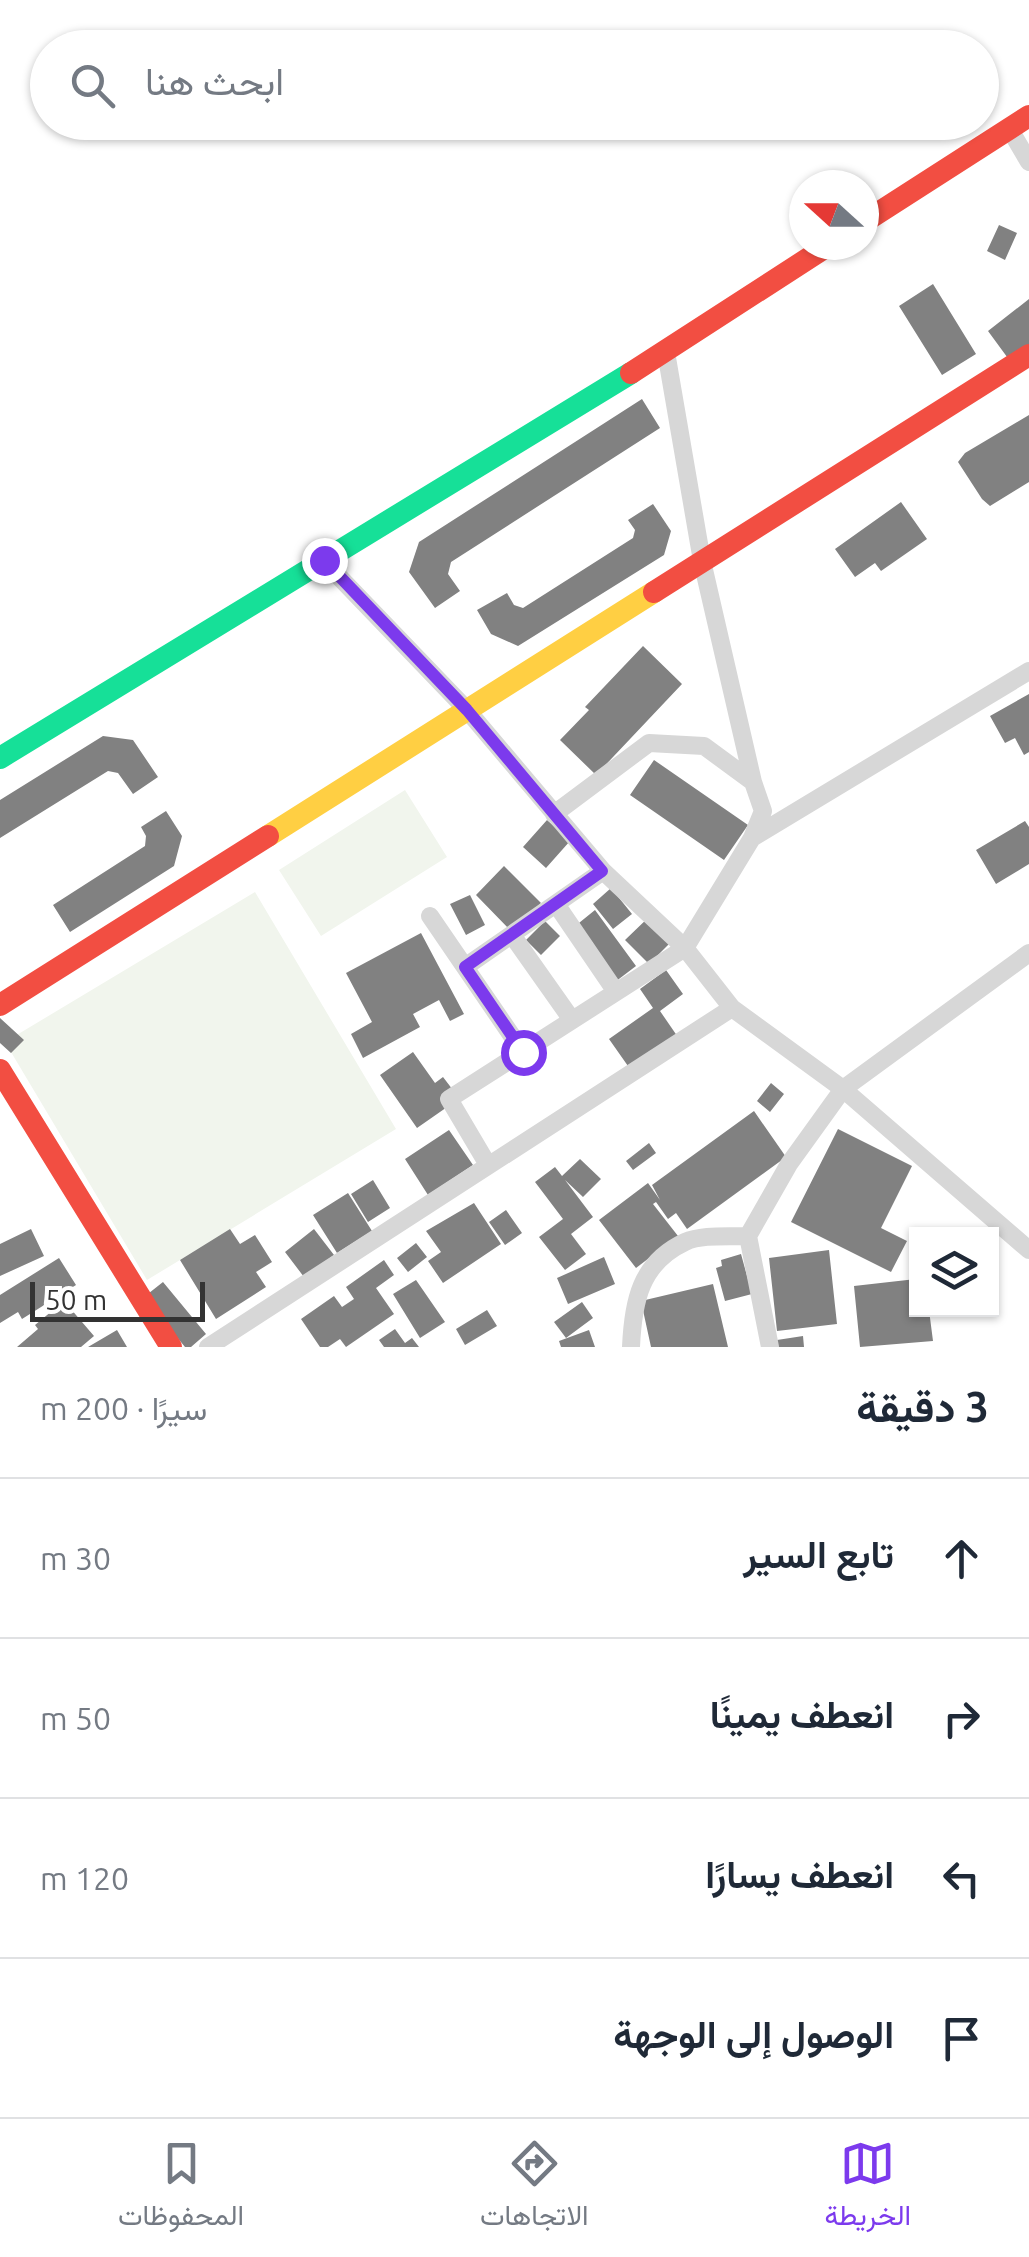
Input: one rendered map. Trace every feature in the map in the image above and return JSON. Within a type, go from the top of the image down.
[{"type":"street","points":[[1019,122],[1029,162]]},
{"type":"street","points":[[879,212],[991,140]]},
{"type":"street","points":[[0,758],[666,352],[806,260]]},
{"type":"street","points":[[488,1165],[449,1099],[685,948],[752,838],[763,811],[702,561],[666,352]]},
{"type":"street","points":[[0,1005],[1029,355]]},
{"type":"street","points":[[324,560],[467,710],[602,871],[685,948],[732,1008],[844,1089],[1029,1250]]},
{"type":"street","points":[[752,838],[1029,671]]},
{"type":"street","points":[[554,814],[648,743],[704,746],[753,782]]},
{"type":"street","points":[[465,967],[602,871]]},
{"type":"street","points":[[556,904],[616,992]]},
{"type":"street","points":[[430,916],[523,1052]]},
{"type":"street","points":[[512,935],[572,1020]]},
{"type":"street","points":[[770,1347],[748,1236],[789,1164],[844,1089],[1029,953]]},
{"type":"street","points":[[208,1347],[732,1008]]},
{"type":"street","points":[[0,1070],[171,1347]]},
{"type":"street","points":[[631,1347],[633,1310],[648,1270],[687,1240],[748,1236]]},
{"type":"shaded area","points":[[405,790],[447,857],[321,936],[279,870]]},
{"type":"shaded area","points":[[255,892],[396,1129],[147,1280],[5,1042]]},
{"type":"building","points":[[999,225],[1017,233],[1005,260],[987,251]]},
{"type":"building","points":[[933,284],[976,354],[942,375],[899,306]]},
{"type":"building","points":[[1029,299],[1029,346],[1010,361],[988,331]]},
{"type":"building","points":[[642,399],[660,428],[451,562],[448,574],[460,591],[435,608],[409,572],[419,542]]},
{"type":"building","points":[[1029,415],[1029,482],[990,506],[958,462],[965,453]]},
{"type":"building","points":[[901,502],[927,539],[881,571],[875,563],[855,577],[835,549]]},
{"type":"building","points":[[653,504],[671,531],[664,555],[518,646],[491,634],[477,610],[507,593],[514,605],[523,608],[633,538],[635,530],[628,520]]},
{"type":"building","points":[[643,646],[682,684],[596,775],[560,740],[589,710],[585,707]]},
{"type":"building","points":[[1029,694],[1029,752],[1024,755],[1015,738],[1005,743],[990,716]]},
{"type":"building","points":[[103,736],[133,740],[158,777],[133,794],[118,773],[108,771],[0,838],[0,800]]},
{"type":"building","points":[[654,760],[748,825],[724,860],[630,795]]},
{"type":"building","points":[[166,811],[182,836],[174,866],[70,932],[53,905],[145,846],[146,836],[141,827]]},
{"type":"building","points":[[547,820],[570,841],[546,868],[523,847]]},
{"type":"building","points":[[1025,821],[1029,827],[1029,864],[996,884],[976,850]]},
{"type":"building","points":[[504,866],[541,903],[512,932],[476,895]]},
{"type":"building","points":[[611,888],[632,914],[613,929],[593,904]]},
{"type":"building","points":[[470,895],[485,925],[466,935],[450,904]]},
{"type":"building","points":[[595,910],[636,966],[615,982],[574,927]]},
{"type":"building","points":[[651,915],[674,939],[649,964],[625,940]]},
{"type":"building","points":[[545,921],[560,936],[541,955],[526,940]]},
{"type":"building","points":[[421,933],[464,1014],[450,1021],[439,1000],[413,1014],[420,1027],[363,1058],[351,1034],[372,1022],[346,973]]},
{"type":"building","points":[[666,970],[683,994],[660,1011],[682,1043],[635,1076],[609,1039],[653,1008],[640,989]]},
{"type":"building","points":[[0,1018],[24,1040],[11,1053],[0,1043]]},
{"type":"building","points":[[413,1052],[435,1083],[443,1077],[456,1094],[450,1105],[417,1128],[380,1075]]},
{"type":"building","points":[[771,1083],[784,1094],[770,1112],[757,1101]]},
{"type":"building","points":[[754,1111],[786,1157],[687,1229],[676,1213],[668,1219],[656,1202],[653,1204],[678,1236],[636,1268],[599,1220],[648,1183],[660,1200],[652,1185]]},
{"type":"building","points":[[838,1129],[912,1166],[881,1228],[907,1241],[891,1272],[791,1222]]},
{"type":"building","points":[[449,1130],[473,1165],[428,1195],[405,1159]]},
{"type":"building","points":[[649,1143],[656,1153],[633,1170],[626,1161]]},
{"type":"building","points":[[580,1159],[601,1179],[583,1197],[565,1180],[593,1217],[571,1234],[586,1254],[565,1270],[539,1237],[563,1219],[535,1182],[555,1167],[562,1176]]},
{"type":"building","points":[[373,1180],[390,1208],[368,1222],[351,1194]]},
{"type":"building","points":[[348,1193],[372,1231],[337,1253],[313,1215]]},
{"type":"building","points":[[474,1203],[501,1244],[443,1283],[428,1261],[441,1252],[426,1231]]},
{"type":"building","points":[[506,1210],[522,1233],[505,1245],[489,1222]]},
{"type":"building","points":[[31,1229],[44,1256],[0,1276],[0,1244]]},
{"type":"building","points":[[230,1229],[240,1244],[255,1235],[272,1262],[256,1272],[266,1287],[216,1319],[180,1260]]},
{"type":"building","points":[[314,1229],[334,1255],[304,1277],[285,1252]]},
{"type":"building","points":[[416,1243],[427,1257],[408,1272],[397,1258]]},
{"type":"building","points":[[829,1250],[837,1324],[777,1331],[769,1258]]},
{"type":"building","points":[[741,1254],[752,1294],[725,1301],[716,1268],[722,1266],[721,1260]]},
{"type":"building","points":[[604,1257],[615,1284],[568,1304],[557,1278]]},
{"type":"building","points":[[59,1258],[76,1285],[22,1319],[18,1312],[0,1323],[0,1295]]},
{"type":"building","points":[[384,1260],[394,1275],[376,1288],[394,1314],[346,1347],[340,1339],[320,1347],[301,1319],[334,1296],[342,1307],[354,1299],[346,1287]]},
{"type":"building","points":[[416,1280],[445,1322],[420,1338],[393,1294]]},
{"type":"building","points":[[909,1280],[909,1317],[930,1317],[933,1341],[860,1347],[854,1286]]},
{"type":"building","points":[[163,1282],[206,1334],[191,1347],[185,1347],[144,1297]]},
{"type":"building","points":[[713,1284],[728,1347],[651,1347],[641,1301]]},
{"type":"building","points":[[64,1301],[94,1336],[81,1347],[17,1347],[38,1329],[35,1325]]},
{"type":"building","points":[[582,1302],[593,1318],[566,1338],[554,1322]]},
{"type":"building","points":[[487,1310],[497,1326],[465,1345],[456,1329]]},
{"type":"building","points":[[395,1329],[405,1343],[412,1338],[419,1347],[384,1347],[379,1340]]},
{"type":"building","points":[[117,1330],[127,1347],[88,1347]]},
{"type":"building","points":[[589,1330],[595,1347],[561,1347],[559,1341]]},
{"type":"building","points":[[803,1336],[804,1347],[778,1347],[777,1340]]},
{"type":"traffic: fast","points":[[0,758],[631,373]]},
{"type":"traffic: slow","points":[[268,836],[654,592]]},
{"type":"traffic: jam","points":[[999,135],[1029,116]]},
{"type":"traffic: jam","points":[[879,212],[992,140]]},
{"type":"traffic: jam","points":[[631,373],[806,260]]},
{"type":"traffic: jam","points":[[654,592],[1029,355]]},
{"type":"traffic: jam","points":[[0,1005],[268,836]]},
{"type":"traffic: jam","points":[[0,1070],[171,1347]]},
{"type":"route","points":[[324,560],[467,710],[602,871],[465,967],[523,1052]]}]
